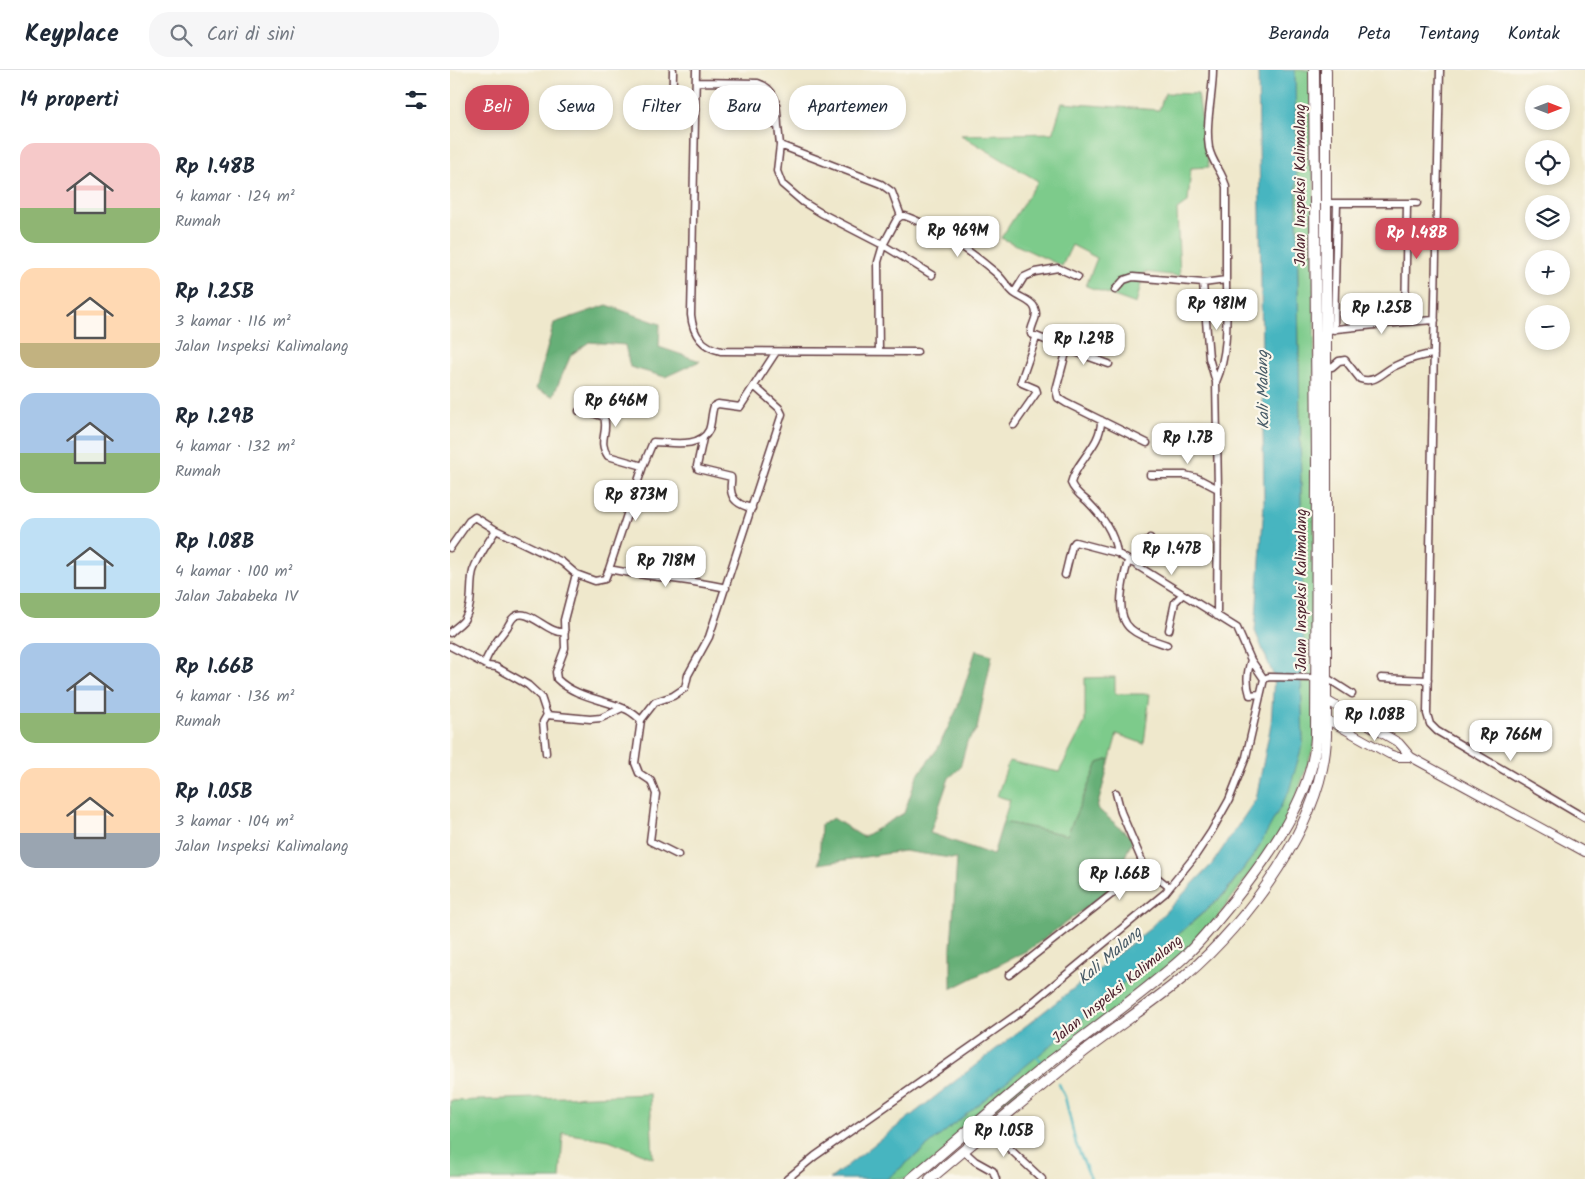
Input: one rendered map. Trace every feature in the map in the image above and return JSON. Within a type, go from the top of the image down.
[{"type":"main road","name":"Jalan Inspeksi Kalimalang","points":[[1314,70],[1317,466],[1321,678]]},
{"type":"main road","name":"Jalan Inspeksi Kalimalang","points":[[917,1177],[1050,1062],[1158,978],[1195,945],[1213,926],[1256,872],[1287,824],[1306,779],[1321,719],[1326,366],[1330,330],[1332,203],[1326,70]]},
{"type":"main road","name":"Jalan Inspeksi Kalimalang","points":[[930,1179],[1083,1053],[1185,976],[1230,930],[1272,879],[1301,827],[1320,776],[1326,747],[1326,736],[1321,719]]},
{"type":"main road","points":[[1316,737],[1320,733],[1326,736]]},
{"type":"main road","points":[[1195,945],[1206,956]]},
{"type":"street","points":[[673,70],[674,85]]},
{"type":"street","points":[[696,70],[696,82],[758,83],[765,85]]},
{"type":"street","points":[[1213,70],[1208,137],[1213,161],[1224,177],[1226,186],[1225,355],[1216,382]]},
{"type":"street","points":[[1440,70],[1427,714],[1430,724],[1437,731],[1585,818]]},
{"type":"street","points":[[695,130],[691,315],[692,327],[697,338],[712,349],[722,351],[917,352]]},
{"type":"street","points":[[778,130],[780,145],[777,171],[782,184],[803,202],[821,213],[884,245],[932,275]]},
{"type":"street","points":[[780,145],[881,184],[892,192],[901,216]]},
{"type":"street","points":[[1332,203],[1417,203]]},
{"type":"street","points":[[1405,322],[1407,204]]},
{"type":"street","points":[[879,352],[878,262],[884,245],[897,219],[901,216]]},
{"type":"street","points":[[901,216],[925,223],[936,229],[994,272],[1014,293],[1034,306],[1036,318],[1030,332],[1036,338],[1109,364]]},
{"type":"street","points":[[1014,293],[1024,277],[1035,272],[1058,268],[1078,277]]},
{"type":"street","points":[[1115,290],[1124,280],[1133,277],[1203,283],[1226,280]]},
{"type":"street","points":[[1203,283],[1209,358],[1216,382],[1218,489],[1217,616]]},
{"type":"street","points":[[1330,330],[1435,320]]},
{"type":"street","points":[[1014,425],[1037,392],[1021,381],[1036,338]]},
{"type":"street","points":[[1067,349],[1056,395],[1066,404],[1147,443]]},
{"type":"street","points":[[752,508],[743,506],[736,501],[731,490],[731,477],[698,469],[697,466],[703,438],[710,428],[714,406],[718,404],[740,408],[776,352]]},
{"type":"street","points":[[1326,366],[1332,367],[1339,361],[1344,360],[1360,379],[1369,381],[1376,379],[1392,367],[1406,361],[1434,354]]},
{"type":"street","points":[[678,855],[650,842],[656,794],[651,782],[639,772],[634,763],[634,757],[641,720],[655,702],[673,696],[685,688],[688,675],[709,637],[752,508],[782,414],[779,408],[754,386]]},
{"type":"street","points":[[579,411],[590,412],[604,417],[606,424],[603,448],[608,456],[643,466]]},
{"type":"street","points":[[1101,420],[1099,434],[1073,476],[1071,483],[1108,526],[1112,534],[1116,553]]},
{"type":"street","points":[[450,548],[473,517],[562,562],[576,574],[595,581],[604,579],[653,442],[689,442],[703,438]]},
{"type":"street","points":[[1150,475],[1185,475],[1197,478],[1218,489]]},
{"type":"street","points":[[450,633],[463,622],[470,604],[474,570],[481,554],[496,530]]},
{"type":"street","points":[[1150,538],[1130,562],[1123,580],[1121,596],[1125,621],[1133,631],[1167,645]]},
{"type":"street","points":[[1065,575],[1072,546],[1075,542],[1116,553],[1237,628],[1250,660],[1264,679]]},
{"type":"street","points":[[609,569],[726,588]]},
{"type":"street","points":[[576,574],[564,620],[565,648],[556,672],[557,679],[573,691],[622,708],[641,720]]},
{"type":"street","points":[[1169,630],[1174,602],[1182,595]]},
{"type":"street","points":[[484,664],[500,635],[516,615],[529,616],[554,632],[565,632]]},
{"type":"street","points":[[450,646],[484,664],[496,667],[532,688],[541,698],[548,715]]},
{"type":"street","points":[[1250,660],[1246,678],[1248,690],[1250,695],[1260,694]]},
{"type":"street","points":[[1264,679],[1271,677],[1321,678],[1352,694]]},
{"type":"street","points":[[1381,678],[1428,680]]},
{"type":"street","points":[[787,1179],[815,1156],[1022,1012],[1169,887],[1195,856],[1229,800],[1246,757],[1264,679]]},
{"type":"street","points":[[1321,700],[1398,743],[1411,757],[1585,852]]},
{"type":"street","points":[[548,715],[590,719],[601,718],[622,708]]},
{"type":"street","points":[[546,754],[543,722],[548,715]]},
{"type":"street","points":[[1321,719],[1389,754],[1398,757],[1411,757]]},
{"type":"street","points":[[1116,793],[1121,812],[1145,868],[1169,887]]},
{"type":"street","points":[[1009,974],[1145,868]]},
{"type":"street","points":[[980,1121],[1042,1179]]},
{"type":"street","points":[[964,1151],[975,1161],[993,1171],[996,1179]]},
{"type":"green space","points":[[1295,70],[1314,70],[1315,743],[1287,824],[1200,941],[911,1179],[887,1179],[1053,1043],[1224,895],[1256,852],[1303,743],[1301,678],[1304,665]]},
{"type":"green space","points":[[1165,93],[1198,94],[1209,167],[1191,168],[1188,202],[1177,210],[1180,276],[1144,272],[1136,304],[1086,286],[1097,258],[1072,245],[1062,266],[1001,238],[1038,181],[961,135],[1053,133],[1062,103],[1159,110]]},
{"type":"green space","points":[[607,305],[660,324],[659,347],[700,361],[665,377],[630,367],[625,345],[589,342],[571,355],[553,396],[536,389],[554,323]]},
{"type":"green space","points":[[976,650],[992,655],[977,729],[967,742],[960,768],[949,778],[930,833],[993,855],[1003,822],[1067,835],[1098,763],[1110,759],[1097,808],[1133,839],[1110,890],[1030,949],[951,989],[951,947],[957,859],[904,851],[819,864],[821,825],[833,818],[863,837],[904,813],[917,776],[938,748],[957,709]]},
{"type":"green space","points":[[1115,677],[1115,694],[1150,694],[1144,744],[1117,734],[1110,759],[1098,763],[1067,835],[1003,822],[1010,800],[997,796],[1009,761],[1059,772],[1085,722],[1085,678]]},
{"type":"green space","points":[[650,1094],[653,1158],[609,1140],[563,1133],[560,1179],[450,1179],[450,1101]]},
{"type":"water","points":[[1258,70],[1295,70],[1304,665],[1301,678],[1303,743],[1289,791],[1256,852],[1224,894],[1077,1024],[887,1179],[830,1179],[1147,931],[1212,864],[1256,799],[1271,724],[1274,677],[1255,631],[1264,504]]},
{"type":"waterway","name":"Kali Malang","points":[[1276,70],[1277,166]]},
{"type":"waterway","name":"Kali Malang","points":[[1280,410],[1281,586]]},
{"type":"waterway","points":[[1035,1055],[1041,1061]]},
{"type":"waterway","points":[[1059,1084],[1065,1097],[1076,1144],[1091,1179]]}]
